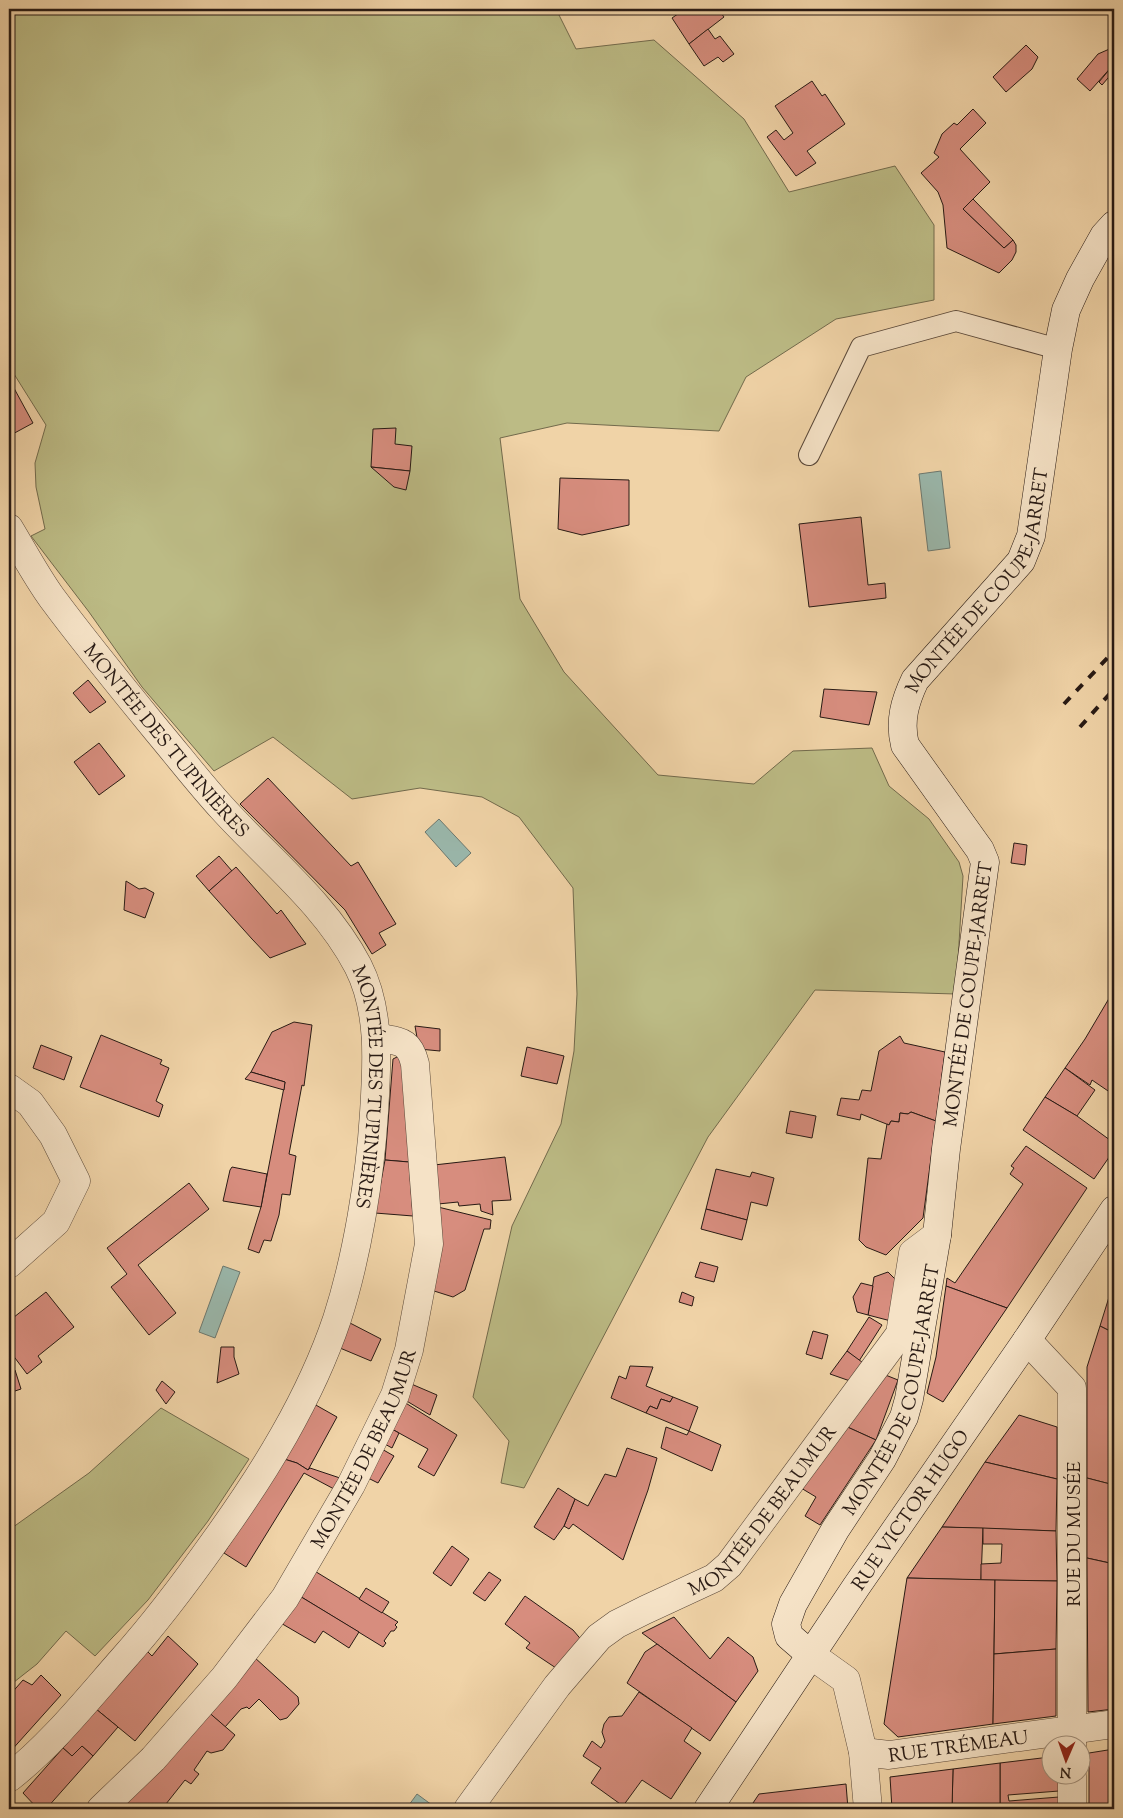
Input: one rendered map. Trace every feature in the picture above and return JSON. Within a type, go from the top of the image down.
[{"type":"street","name":"MONTÉE DE COUPE-JARRET","points":[[868,1809],[863,1752],[846,1680],[811,1655],[789,1636],[786,1624],[793,1604],[835,1530],[882,1459],[904,1417],[914,1377],[937,1235],[946,1149],[984,862],[980,850],[905,745],[902,731],[902,715],[907,697],[916,680],[1021,561],[1031,536],[1058,349],[1066,310],[1076,287],[1104,236],[1114,225]]},
{"type":"street","name":"MONTÉE DES TUPINIÈRES","points":[[9,528],[50,596],[130,697],[221,807],[327,918],[359,967],[371,1001],[376,1037],[377,1072],[373,1138],[350,1271],[337,1319],[320,1362],[287,1430],[250,1492],[174,1599],[60,1730],[9,1778]]},
{"type":"street","name":"MONTÉE DE BEAUMUR","points":[[101,1809],[153,1758],[224,1678],[285,1598],[351,1485],[395,1395],[409,1350],[428,1244],[415,1064],[412,1051],[405,1044],[376,1037]]},
{"type":"street","points":[[9,1088],[30,1103],[53,1135],[76,1181],[56,1222],[9,1264]]},
{"type":"street","name":"RUE VICTOR HUGO","points":[[708,1809],[856,1586],[1027,1340],[1114,1210]]},
{"type":"street","name":"MONTÉE DE BEAUMUR","points":[[468,1809],[557,1686],[599,1638],[617,1624],[714,1578],[729,1565],[900,1334],[913,1253],[937,1235]]},
{"type":"street","name":"RUE DU MUSÉE","points":[[1027,1340],[1072,1388],[1072,1736]]},
{"type":"street","name":"RUE TRÉMEAU","points":[[1075,1736],[1114,1724]]},
{"type":"street","name":"RUE TRÉMEAU","points":[[863,1752],[889,1755],[1040,1740]]},
{"type":"street","points":[[1072,1786],[1072,1809]]},
{"type":"lane","points":[[809,455],[861,347],[956,321],[1058,349]]},
{"type":"shaded area","points":[[9,9],[556,9],[576,49],[654,40],[744,119],[789,192],[895,166],[934,225],[934,300],[836,319],[746,377],[719,431],[567,423],[500,438],[520,599],[564,672],[658,775],[754,784],[793,751],[872,748],[889,786],[929,819],[959,862],[963,876],[956,994],[815,990],[708,1137],[524,1488],[501,1483],[509,1441],[473,1397],[512,1226],[561,1124],[574,1051],[577,994],[573,888],[519,817],[482,797],[420,788],[352,799],[273,737],[214,771],[142,687],[89,612],[31,536],[45,529],[36,487],[35,463],[46,425],[9,366]]},
{"type":"shaded area","points":[[941,471],[950,548],[928,551],[919,474]]},
{"type":"shaded area","points":[[439,819],[471,853],[456,867],[425,832]]},
{"type":"shaded area","points":[[223,1266],[240,1272],[215,1338],[199,1332]]},
{"type":"shaded area","points":[[161,1408],[249,1459],[208,1521],[148,1600],[95,1656],[66,1631],[37,1664],[9,1686],[9,1530],[89,1473]]},
{"type":"shaded area","points":[[417,1794],[432,1805],[429,1809],[406,1809]]},
{"type":"building","points":[[685,9],[718,9],[724,17],[689,44],[672,18]]},
{"type":"building","points":[[708,29],[715,39],[720,36],[734,54],[723,62],[718,57],[704,66],[689,44]]},
{"type":"building","points":[[1026,45],[1038,57],[1032,69],[1006,92],[993,77]]},
{"type":"building","points":[[1114,47],[1114,64],[1090,91],[1077,79],[1098,54]]},
{"type":"building","points":[[1114,64],[1114,71],[1102,85],[1099,82]]},
{"type":"building","points":[[812,81],[822,96],[825,94],[845,124],[807,151],[816,163],[796,176],[767,137],[776,130],[784,140],[793,133],[775,106]]},
{"type":"building","points":[[973,109],[986,123],[960,149],[990,182],[963,209],[1004,248],[1013,240],[1016,245],[1016,252],[1012,260],[999,273],[947,248],[943,205],[938,192],[921,173],[939,157],[934,153],[942,134],[954,123],[957,125]]},
{"type":"building","points":[[973,199],[1013,240],[1004,248],[963,209]]},
{"type":"building","points":[[9,379],[33,423],[9,436]]},
{"type":"building","points":[[396,428],[395,444],[412,446],[410,471],[371,467],[373,429]]},
{"type":"building","points":[[371,467],[410,471],[406,490],[394,487]]},
{"type":"building","points":[[560,478],[629,480],[629,525],[582,535],[558,529]]},
{"type":"building","points":[[861,517],[868,585],[885,583],[886,598],[809,607],[799,524]]},
{"type":"building","points":[[88,680],[106,702],[90,713],[73,693]]},
{"type":"building","points":[[824,689],[877,692],[869,725],[820,717]]},
{"type":"building","points":[[99,743],[125,776],[99,795],[74,762]]},
{"type":"building","points":[[268,778],[351,866],[358,862],[396,924],[379,933],[386,945],[372,954],[345,910],[240,804]]},
{"type":"building","points":[[1014,843],[1027,845],[1025,865],[1011,863]]},
{"type":"building","points":[[219,856],[232,871],[209,891],[196,876]]},
{"type":"building","points":[[236,867],[277,914],[281,910],[306,944],[270,958],[252,939],[209,891]]},
{"type":"building","points":[[126,881],[139,889],[145,888],[154,893],[145,918],[124,910]]},
{"type":"building","points":[[1114,990],[1114,1095],[1092,1080],[1090,1085],[1065,1068],[1085,1039]]},
{"type":"building","points":[[294,1022],[312,1025],[304,1086],[302,1085],[289,1154],[296,1156],[290,1195],[282,1194],[279,1215],[271,1241],[264,1240],[259,1253],[248,1249],[261,1207],[285,1082],[251,1072],[272,1032]]},
{"type":"building","points":[[415,1026],[440,1029],[440,1051],[419,1049]]},
{"type":"building","points":[[101,1035],[162,1060],[160,1064],[169,1068],[156,1101],[163,1105],[159,1117],[80,1087]]},
{"type":"building","points":[[900,1036],[904,1043],[945,1052],[936,1121],[911,1112],[908,1114],[900,1113],[899,1122],[891,1121],[889,1125],[861,1114],[860,1120],[837,1115],[841,1098],[859,1100],[862,1090],[871,1091],[879,1051]]},
{"type":"building","points":[[41,1045],[72,1057],[64,1080],[33,1068]]},
{"type":"building","points":[[527,1047],[564,1056],[557,1084],[521,1076]]},
{"type":"building","points":[[399,1056],[406,1064],[409,1162],[385,1160],[393,1059]]},
{"type":"building","points":[[1065,1068],[1095,1090],[1077,1116],[1045,1097]]},
{"type":"building","points":[[251,1072],[285,1082],[284,1090],[245,1079]]},
{"type":"building","points":[[1045,1097],[1077,1116],[1114,1143],[1114,1150],[1094,1179],[1023,1130]]},
{"type":"building","points":[[790,1111],[816,1116],[812,1138],[786,1133]]},
{"type":"building","points":[[911,1112],[936,1121],[923,1218],[886,1255],[866,1247],[859,1240],[868,1158],[881,1159],[887,1124],[889,1125],[891,1121],[899,1122],[900,1113],[908,1114]]},
{"type":"building","points":[[1026,1146],[1087,1188],[1007,1308],[946,1286],[947,1278],[955,1283],[1023,1184],[1010,1174],[1014,1168],[1011,1166]]},
{"type":"building","points":[[505,1157],[511,1200],[492,1201],[493,1215],[481,1211],[480,1204],[459,1206],[458,1202],[438,1204],[434,1165]]},
{"type":"building","points":[[385,1160],[409,1162],[413,1216],[375,1213]]},
{"type":"building","points":[[232,1167],[267,1174],[261,1207],[223,1201]]},
{"type":"building","points":[[716,1169],[750,1177],[752,1172],[774,1178],[767,1206],[751,1202],[747,1220],[706,1209]]},
{"type":"building","points":[[189,1183],[209,1209],[138,1265],[176,1313],[149,1335],[111,1287],[127,1274],[107,1248]]},
{"type":"building","points":[[438,1207],[491,1220],[490,1229],[484,1229],[465,1290],[453,1297],[431,1290]]},
{"type":"building","points":[[706,1209],[747,1220],[742,1240],[701,1229]]},
{"type":"building","points":[[700,1262],[718,1267],[714,1282],[695,1277]]},
{"type":"building","points":[[888,1272],[897,1281],[891,1321],[868,1315],[874,1277]]},
{"type":"building","points":[[1114,1281],[1114,1333],[1100,1326]]},
{"type":"building","points":[[861,1283],[873,1286],[868,1315],[857,1312],[853,1297]]},
{"type":"building","points":[[946,1286],[1007,1308],[943,1402],[927,1393],[936,1357]]},
{"type":"building","points":[[46,1292],[74,1327],[38,1356],[42,1362],[27,1374],[9,1350],[9,1321]]},
{"type":"building","points":[[682,1292],[694,1297],[692,1306],[679,1302]]},
{"type":"building","points":[[869,1317],[882,1325],[859,1361],[847,1351]]},
{"type":"building","points":[[350,1323],[381,1339],[371,1361],[340,1348]]},
{"type":"building","points":[[1100,1326],[1114,1333],[1114,1485],[1087,1478],[1087,1367]]},
{"type":"building","points":[[813,1331],[828,1335],[822,1359],[806,1354]]},
{"type":"building","points":[[221,1347],[234,1347],[234,1357],[239,1374],[217,1383]]},
{"type":"building","points":[[847,1351],[866,1365],[853,1382],[830,1374]]},
{"type":"building","points":[[630,1366],[653,1367],[646,1386],[673,1397],[670,1402],[661,1399],[657,1409],[650,1406],[646,1413],[611,1398],[619,1376],[626,1379]]},
{"type":"building","points":[[15,1370],[21,1389],[9,1393],[9,1372]]},
{"type":"building","points":[[883,1374],[898,1380],[876,1440],[843,1425]]},
{"type":"building","points":[[162,1381],[175,1392],[166,1404],[156,1390]]},
{"type":"building","points":[[409,1383],[437,1395],[430,1415],[405,1400]]},
{"type":"building","points":[[673,1397],[698,1407],[689,1431],[646,1413],[650,1406],[657,1409],[661,1399],[670,1402]]},
{"type":"building","points":[[404,1402],[457,1435],[434,1476],[418,1467],[428,1449],[390,1428]]},
{"type":"building","points":[[314,1404],[337,1417],[308,1470],[297,1463],[284,1459]]},
{"type":"building","points":[[1019,1415],[1057,1427],[1057,1479],[985,1462]]},
{"type":"building","points":[[843,1425],[876,1440],[820,1525],[805,1516],[816,1497],[801,1488]]},
{"type":"building","points":[[666,1427],[687,1435],[689,1431],[721,1445],[712,1471],[661,1448]]},
{"type":"building","points":[[390,1428],[399,1433],[392,1448],[383,1443]]},
{"type":"building","points":[[380,1448],[394,1456],[378,1483],[366,1477]]},
{"type":"building","points":[[627,1448],[657,1458],[648,1490],[623,1560],[573,1524],[569,1529],[564,1526],[575,1499],[588,1506],[605,1474],[616,1477]]},
{"type":"building","points":[[284,1459],[297,1463],[308,1470],[310,1468],[340,1478],[334,1489],[304,1473],[246,1567],[224,1553]]},
{"type":"building","points":[[985,1462],[1057,1479],[1056,1531],[942,1527]]},
{"type":"building","points":[[1087,1478],[1114,1485],[1114,1553],[1110,1563],[1087,1558]]},
{"type":"building","points":[[558,1488],[575,1499],[564,1526],[554,1540],[534,1527]]},
{"type":"building","points":[[942,1527],[983,1528],[981,1580],[907,1578]]},
{"type":"building","points":[[983,1528],[1056,1531],[1057,1581],[981,1580],[981,1564],[1001,1563],[1002,1544],[983,1544]]},
{"type":"building","points":[[452,1546],[469,1559],[451,1586],[433,1573]]},
{"type":"building","points":[[1114,1553],[1114,1564],[1110,1563]]},
{"type":"building","points":[[1087,1558],[1114,1564],[1114,1709],[1088,1712]]},
{"type":"building","points":[[313,1570],[398,1622],[395,1625],[397,1627],[394,1631],[391,1631],[384,1641],[386,1643],[383,1647],[298,1595]]},
{"type":"building","points":[[489,1572],[501,1580],[485,1601],[473,1593]]},
{"type":"building","points":[[907,1578],[995,1580],[993,1724],[898,1737],[884,1724]]},
{"type":"building","points":[[995,1580],[1057,1581],[1056,1649],[994,1654]]},
{"type":"building","points":[[366,1588],[389,1602],[382,1613],[359,1599]]},
{"type":"building","points":[[298,1595],[359,1632],[349,1648],[323,1631],[315,1643],[279,1622]]},
{"type":"building","points":[[525,1596],[573,1630],[584,1643],[556,1668],[526,1648],[530,1643],[505,1624]]},
{"type":"building","points":[[674,1617],[710,1659],[728,1637],[753,1657],[758,1671],[736,1702],[642,1633]]},
{"type":"building","points":[[168,1636],[198,1664],[135,1741],[96,1709],[146,1650],[152,1656]]},
{"type":"building","points":[[657,1644],[736,1702],[710,1741],[627,1683],[645,1652]]},
{"type":"building","points":[[1056,1649],[1056,1716],[993,1724],[994,1654]]},
{"type":"building","points":[[254,1657],[298,1697],[299,1704],[287,1718],[280,1720],[259,1699],[249,1709],[247,1707],[241,1709],[225,1727],[206,1710]]},
{"type":"building","points":[[41,1675],[61,1695],[9,1753],[9,1696],[23,1680],[32,1685]]},
{"type":"building","points":[[639,1692],[692,1728],[684,1741],[701,1753],[671,1799],[642,1780],[623,1806],[591,1783],[601,1768],[583,1756],[592,1741],[601,1748],[605,1741],[602,1732],[604,1724],[609,1717],[622,1716]]},
{"type":"building","points":[[96,1709],[118,1727],[93,1756],[82,1746],[72,1756],[63,1748]]},
{"type":"building","points":[[206,1710],[235,1735],[223,1750],[211,1753],[207,1751],[194,1770],[199,1774],[191,1784],[185,1780],[162,1809],[111,1809]]},
{"type":"building","points":[[82,1746],[93,1756],[46,1809],[38,1809],[23,1793],[63,1748],[72,1756]]},
{"type":"building","points":[[1114,1749],[1114,1809],[1089,1809],[1090,1753]]},
{"type":"building","points":[[1040,1758],[1040,1786],[1059,1786],[1059,1791],[1008,1795],[1009,1801],[1059,1797],[1059,1809],[1000,1809],[1000,1763]]},
{"type":"building","points":[[1000,1763],[1000,1809],[952,1809],[953,1769]]},
{"type":"building","points":[[953,1769],[952,1809],[892,1809],[890,1777]]},
{"type":"building","points":[[846,1784],[848,1809],[749,1809],[759,1794]]},
{"type":"railway","points":[[1064,704],[1114,651]]},
{"type":"railway","points":[[1080,727],[1114,689]]}]
